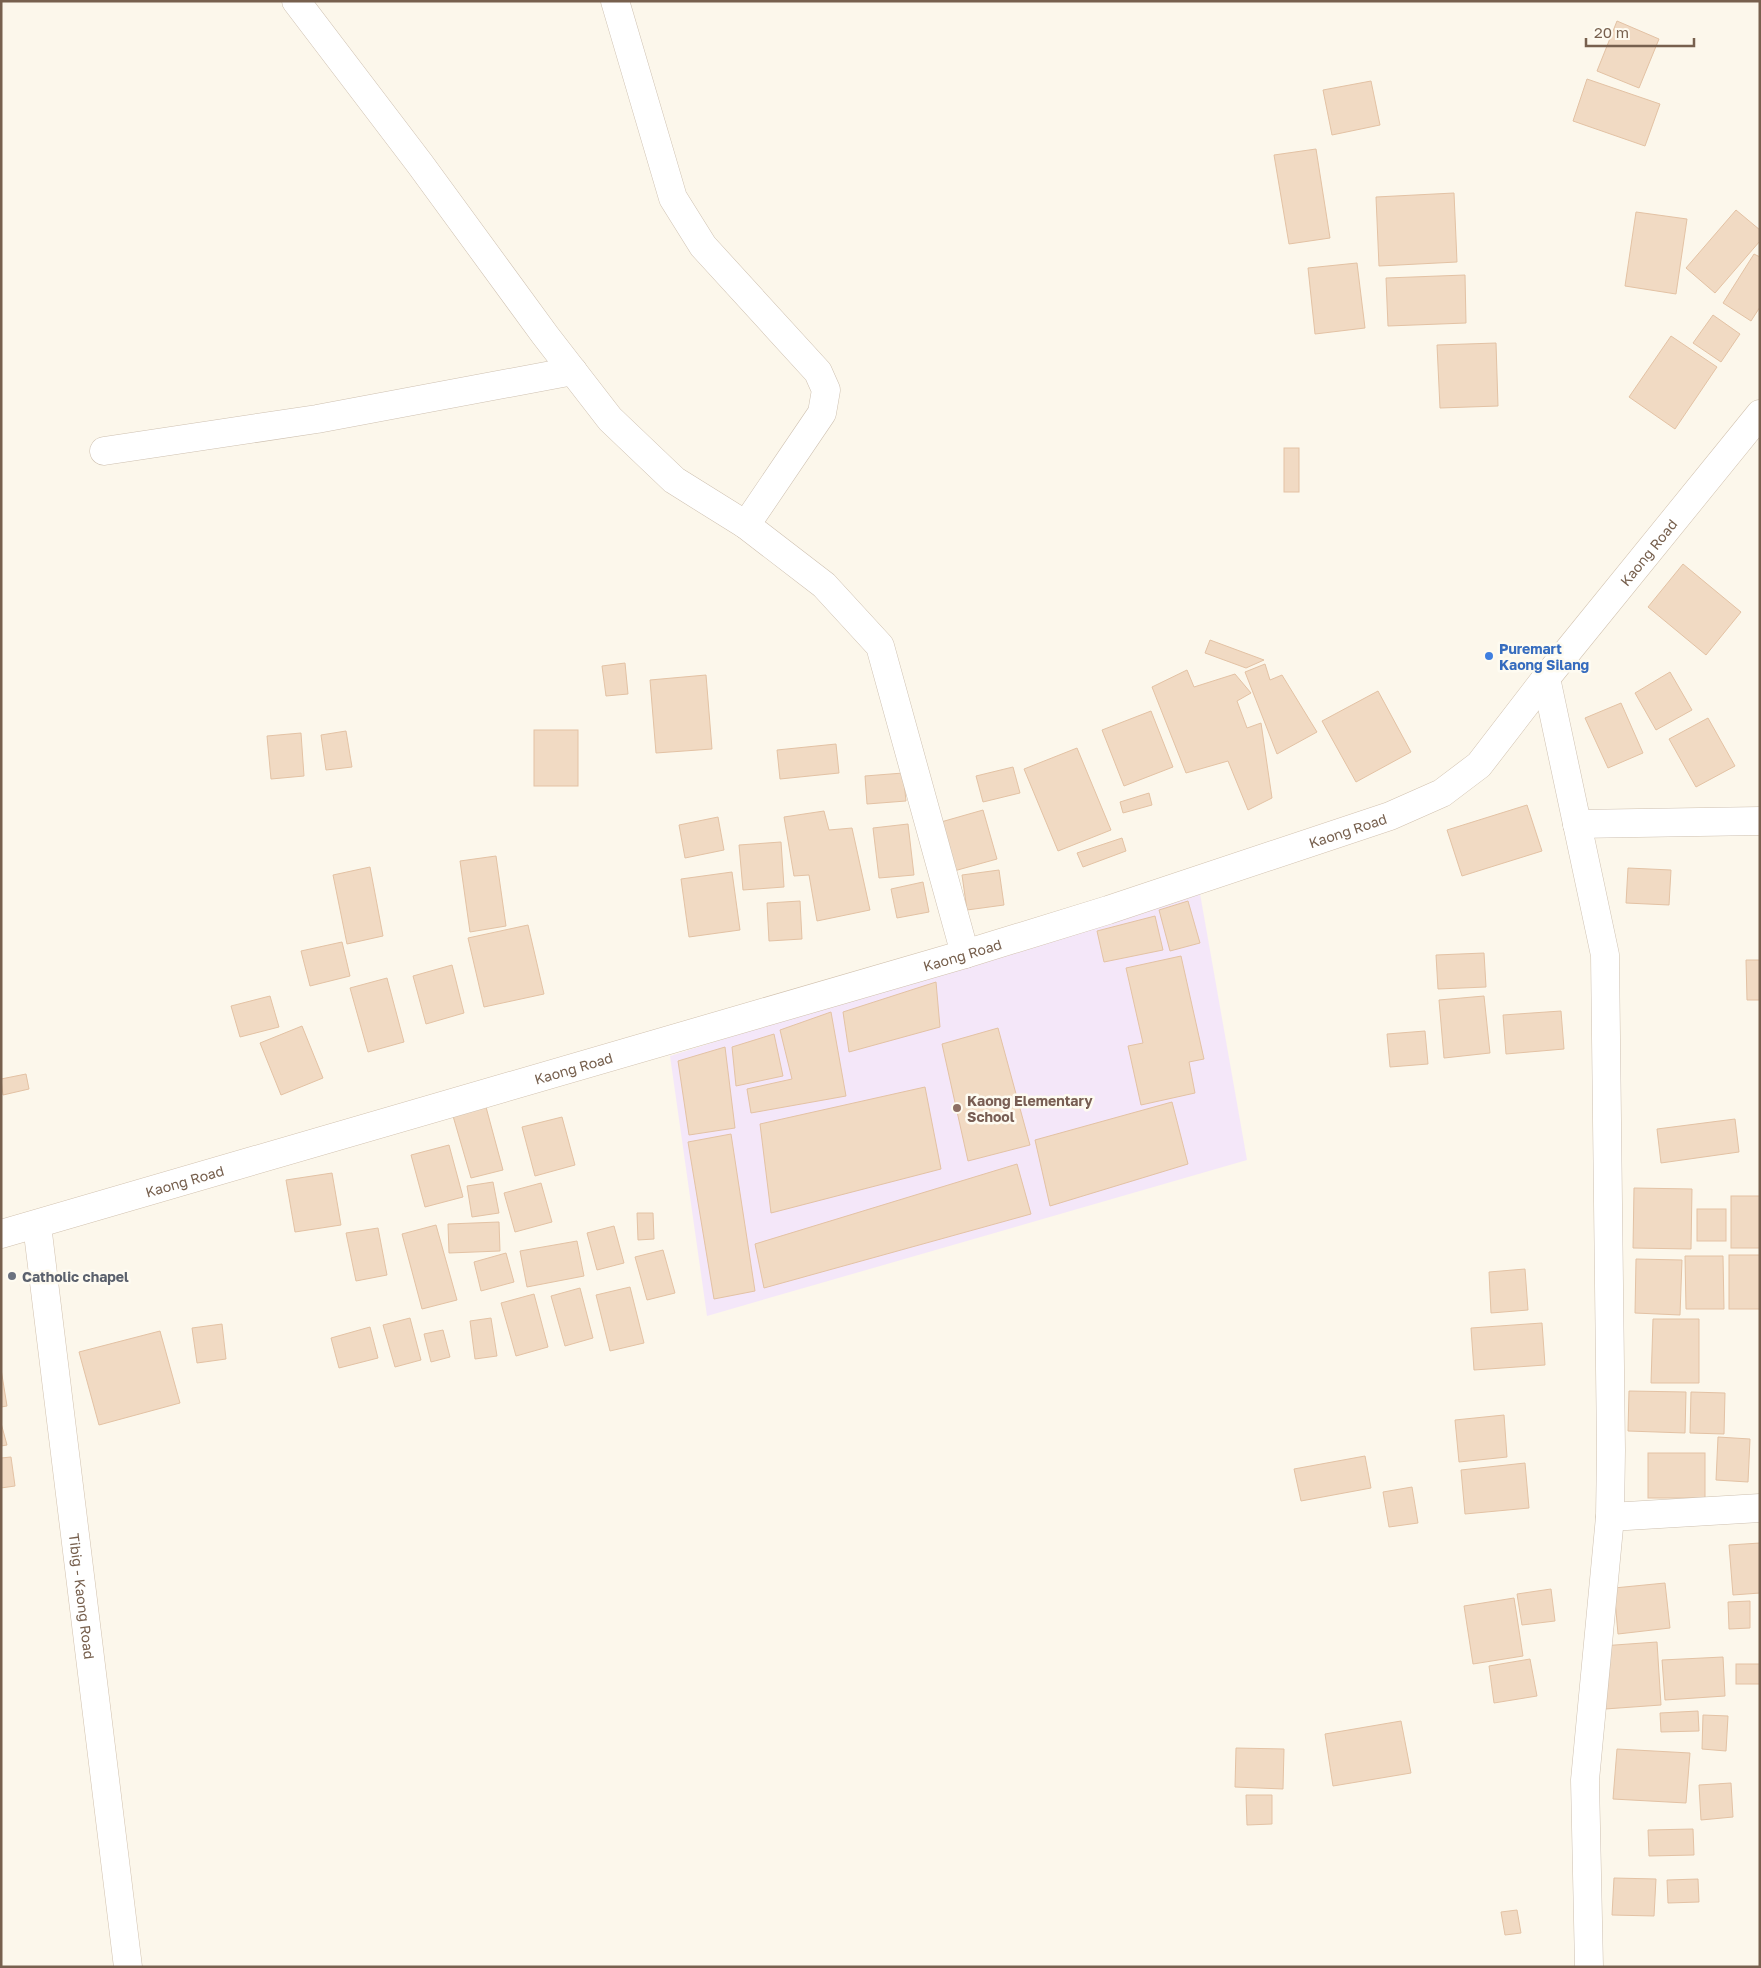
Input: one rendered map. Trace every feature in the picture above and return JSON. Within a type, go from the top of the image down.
[{"type":"street","points":[[296,1],[610,419],[674,480],[746,524],[824,585],[880,646],[965,954]]},
{"type":"street","points":[[615,1],[673,198],[703,246],[818,372],[826,390],[822,413],[746,524]]},
{"type":"street","points":[[104,451],[317,419],[573,371]]},
{"type":"street","name":"Kaong Road","points":[[1,1234],[965,954],[1108,910],[1390,816],[1442,793],[1479,765],[1546,678],[1760,414]]},
{"type":"street","points":[[1546,678],[1605,955],[1611,1450],[1610,1517],[1585,1780],[1589,1967]]},
{"type":"street","points":[[1577,824],[1760,821]]},
{"type":"street","name":"Tibig - Kaong Road","points":[[37,1225],[128,1967]]},
{"type":"street","points":[[1610,1517],[1760,1508]]},
{"type":"shaded area","name":"Kaong Elementary School","points":[[1199,888],[1247,1160],[707,1316],[670,1056]]},
{"type":"building","points":[[1617,21],[1659,39],[1639,88],[1597,71]]},
{"type":"building","points":[[1587,79],[1660,104],[1645,146],[1573,121]]},
{"type":"building","points":[[1371,81],[1380,125],[1332,135],[1323,90]]},
{"type":"building","points":[[1316,149],[1330,238],[1289,244],[1274,155]]},
{"type":"building","points":[[1454,193],[1457,262],[1379,266],[1376,197]]},
{"type":"building","points":[[1736,210],[1760,230],[1760,241],[1715,293],[1686,268]]},
{"type":"building","points":[[1636,212],[1687,219],[1676,294],[1625,286]]},
{"type":"building","points":[[1754,254],[1760,257],[1760,307],[1751,321],[1723,303]]},
{"type":"building","points":[[1357,263],[1365,328],[1315,334],[1308,268]]},
{"type":"building","points":[[1465,275],[1466,323],[1388,326],[1386,278]]},
{"type":"building","points":[[1713,315],[1740,334],[1721,362],[1693,343]]},
{"type":"building","points":[[1671,336],[1717,367],[1675,429],[1629,397]]},
{"type":"building","points":[[1496,343],[1498,406],[1440,408],[1437,345]]},
{"type":"building","points":[[1284,448],[1299,448],[1299,492],[1284,492]]},
{"type":"building","points":[[1683,564],[1741,612],[1706,655],[1648,607]]},
{"type":"building","points":[[1210,640],[1264,660],[1246,668],[1205,653]]},
{"type":"building","points":[[625,663],[628,694],[606,696],[602,666]]},
{"type":"building","points":[[1265,664],[1270,680],[1282,675],[1317,732],[1277,754],[1245,672]]},
{"type":"building","points":[[1187,670],[1194,687],[1235,674],[1251,693],[1237,701],[1247,728],[1261,723],[1272,798],[1248,810],[1228,761],[1186,773],[1152,687]]},
{"type":"building","points":[[1670,672],[1692,710],[1656,730],[1635,693]]},
{"type":"building","points":[[706,675],[712,749],[656,753],[650,680]]},
{"type":"building","points":[[1378,691],[1411,752],[1356,782],[1322,721]]},
{"type":"building","points":[[1621,703],[1643,753],[1608,768],[1585,718]]},
{"type":"building","points":[[1151,711],[1173,767],[1124,786],[1102,730]]},
{"type":"building","points":[[1708,718],[1735,766],[1696,787],[1669,739]]},
{"type":"building","points":[[534,730],[578,730],[578,786],[534,786]]},
{"type":"building","points":[[346,731],[352,767],[326,770],[321,735]]},
{"type":"building","points":[[301,733],[304,776],[271,779],[267,736]]},
{"type":"building","points":[[836,744],[839,773],[780,779],[777,750]]},
{"type":"building","points":[[1077,748],[1111,830],[1058,851],[1024,769]]},
{"type":"building","points":[[1013,767],[1020,793],[983,802],[976,776]]},
{"type":"building","points":[[903,773],[906,801],[867,804],[865,776]]},
{"type":"building","points":[[1149,793],[1152,805],[1123,813],[1120,802]]},
{"type":"building","points":[[1527,805],[1542,851],[1462,876],[1447,830]]},
{"type":"building","points":[[983,810],[997,859],[954,871],[941,822]]},
{"type":"building","points":[[824,811],[829,830],[852,828],[870,910],[817,921],[809,875],[794,876],[784,817]]},
{"type":"building","points":[[718,817],[724,850],[685,858],[679,825]]},
{"type":"building","points":[[908,824],[914,875],[879,878],[873,828]]},
{"type":"building","points":[[1122,838],[1126,851],[1083,867],[1077,853]]},
{"type":"building","points":[[781,842],[784,887],[743,890],[739,845]]},
{"type":"building","points":[[496,856],[506,926],[470,932],[460,861]]},
{"type":"building","points":[[370,867],[383,936],[347,944],[333,875]]},
{"type":"building","points":[[1628,868],[1671,870],[1669,905],[1626,903]]},
{"type":"building","points":[[999,870],[1004,905],[967,910],[962,875]]},
{"type":"building","points":[[732,872],[740,930],[689,937],[681,879]]},
{"type":"building","points":[[923,882],[929,912],[897,918],[891,889]]},
{"type":"building","points":[[800,901],[802,939],[769,941],[767,903]]},
{"type":"building","points":[[1188,901],[1200,943],[1170,951],[1159,910]]},
{"type":"building","points":[[1155,916],[1163,950],[1104,962],[1097,931]]},
{"type":"building","points":[[528,925],[544,994],[484,1007],[468,938]]},
{"type":"building","points":[[342,942],[350,976],[310,986],[301,951]]},
{"type":"building","points":[[1484,953],[1486,987],[1438,989],[1436,955]]},
{"type":"building","points":[[1181,956],[1204,1059],[1189,1062],[1195,1093],[1141,1105],[1128,1046],[1143,1043],[1126,968]]},
{"type":"building","points":[[1746,960],[1760,960],[1760,1000],[1747,1000]]},
{"type":"building","points":[[452,965],[464,1013],[426,1024],[413,976]]},
{"type":"building","points":[[387,978],[404,1042],[368,1052],[350,988]]},
{"type":"building","points":[[936,982],[940,1027],[849,1052],[843,1012]]},
{"type":"building","points":[[270,996],[279,1027],[240,1037],[231,1006]]},
{"type":"building","points":[[1484,996],[1490,1053],[1444,1058],[1439,1000]]},
{"type":"building","points":[[1561,1011],[1564,1049],[1506,1054],[1503,1015]]},
{"type":"building","points":[[831,1012],[846,1096],[751,1113],[747,1089],[792,1079],[780,1030]]},
{"type":"building","points":[[302,1026],[323,1078],[281,1095],[260,1043]]},
{"type":"building","points":[[998,1028],[1030,1145],[968,1161],[942,1044]]},
{"type":"building","points":[[1425,1031],[1428,1064],[1390,1067],[1387,1034]]},
{"type":"building","points":[[774,1034],[783,1076],[736,1086],[732,1047]]},
{"type":"building","points":[[725,1047],[735,1128],[689,1135],[678,1061]]},
{"type":"building","points":[[26,1074],[29,1089],[3,1095],[1,1079]]},
{"type":"building","points":[[925,1087],[941,1169],[771,1213],[760,1124]]},
{"type":"building","points":[[1172,1102],[1188,1164],[1050,1206],[1035,1140]]},
{"type":"building","points":[[486,1107],[503,1170],[471,1178],[453,1116]]},
{"type":"building","points":[[562,1117],[575,1165],[535,1176],[522,1127]]},
{"type":"building","points":[[1735,1119],[1739,1152],[1661,1163],[1657,1129]]},
{"type":"building","points":[[731,1134],[755,1291],[714,1299],[688,1142]]},
{"type":"building","points":[[449,1145],[463,1197],[425,1207],[411,1155]]},
{"type":"building","points":[[1017,1164],[1031,1214],[764,1288],[755,1244]]},
{"type":"building","points":[[332,1173],[341,1225],[295,1232],[286,1180]]},
{"type":"building","points":[[493,1182],[499,1213],[472,1217],[467,1186]]},
{"type":"building","points":[[541,1183],[552,1222],[515,1232],[504,1193]]},
{"type":"building","points":[[1634,1188],[1692,1189],[1691,1249],[1633,1248]]},
{"type":"building","points":[[1731,1196],[1760,1196],[1760,1248],[1731,1248]]},
{"type":"building","points":[[1697,1209],[1726,1209],[1726,1241],[1697,1241]]},
{"type":"building","points":[[637,1213],[653,1213],[654,1239],[638,1240]]},
{"type":"building","points":[[499,1222],[500,1251],[449,1253],[448,1224]]},
{"type":"building","points":[[436,1225],[457,1300],[422,1309],[402,1234]]},
{"type":"building","points":[[614,1226],[624,1263],[597,1270],[587,1233]]},
{"type":"building","points":[[378,1228],[387,1275],[356,1281],[346,1233]]},
{"type":"building","points":[[577,1241],[584,1276],[527,1287],[520,1251]]},
{"type":"building","points":[[663,1250],[675,1293],[647,1300],[635,1257]]},
{"type":"building","points":[[506,1253],[514,1282],[481,1291],[474,1262]]},
{"type":"building","points":[[1729,1255],[1760,1255],[1760,1309],[1729,1309]]},
{"type":"building","points":[[1685,1256],[1723,1256],[1724,1309],[1686,1309]]},
{"type":"building","points":[[1636,1259],[1682,1260],[1680,1315],[1635,1313]]},
{"type":"building","points":[[1525,1269],[1528,1310],[1491,1313],[1489,1272]]},
{"type":"building","points":[[630,1287],[644,1343],[610,1351],[596,1295]]},
{"type":"building","points":[[580,1288],[593,1338],[565,1346],[551,1296]]},
{"type":"building","points":[[534,1294],[548,1347],[516,1356],[501,1303]]},
{"type":"building","points":[[410,1318],[421,1360],[395,1367],[383,1325]]},
{"type":"building","points":[[491,1318],[497,1356],[475,1359],[470,1321]]},
{"type":"building","points":[[1653,1319],[1699,1319],[1699,1383],[1651,1383]]},
{"type":"building","points":[[1542,1323],[1545,1365],[1474,1370],[1471,1328]]},
{"type":"building","points":[[222,1324],[226,1359],[197,1363],[192,1328]]},
{"type":"building","points":[[370,1327],[378,1358],[339,1368],[331,1338]]},
{"type":"building","points":[[443,1330],[450,1357],[431,1362],[424,1334]]},
{"type":"building","points":[[160,1331],[180,1403],[99,1425],[79,1352]]},
{"type":"building","points":[[1,1369],[7,1406],[1,1407]]},
{"type":"building","points":[[1629,1391],[1686,1392],[1685,1433],[1628,1431]]},
{"type":"building","points":[[1691,1392],[1725,1393],[1724,1434],[1690,1433]]},
{"type":"building","points":[[1504,1415],[1507,1457],[1459,1462],[1455,1420]]},
{"type":"building","points":[[1,1423],[7,1445],[1,1446]]},
{"type":"building","points":[[1718,1437],[1750,1439],[1748,1482],[1716,1480]]},
{"type":"building","points":[[1648,1453],[1705,1453],[1705,1498],[1648,1498]]},
{"type":"building","points":[[1365,1456],[1371,1488],[1301,1501],[1294,1469]]},
{"type":"building","points":[[11,1457],[15,1486],[1,1488],[1,1458]]},
{"type":"building","points":[[1525,1463],[1529,1508],[1465,1514],[1461,1470]]},
{"type":"building","points":[[1412,1487],[1418,1523],[1389,1527],[1383,1492]]},
{"type":"building","points":[[1760,1543],[1760,1593],[1733,1595],[1729,1545]]},
{"type":"building","points":[[1665,1583],[1670,1628],[1618,1634],[1614,1588]]},
{"type":"building","points":[[1551,1589],[1555,1621],[1522,1625],[1517,1594]]},
{"type":"building","points":[[1514,1598],[1523,1656],[1473,1664],[1464,1606]]},
{"type":"building","points":[[1750,1601],[1750,1628],[1729,1629],[1728,1602]]},
{"type":"building","points":[[1657,1642],[1661,1705],[1605,1709],[1601,1646]]},
{"type":"building","points":[[1723,1657],[1725,1696],[1665,1700],[1662,1660]]},
{"type":"building","points":[[1530,1659],[1537,1696],[1494,1703],[1489,1666]]},
{"type":"building","points":[[1736,1664],[1760,1664],[1760,1684],[1736,1684]]},
{"type":"building","points":[[1698,1711],[1699,1731],[1661,1732],[1660,1713]]},
{"type":"building","points":[[1703,1715],[1728,1716],[1726,1751],[1702,1749]]},
{"type":"building","points":[[1401,1721],[1411,1773],[1333,1786],[1325,1734]]},
{"type":"building","points":[[1236,1748],[1284,1749],[1283,1789],[1235,1787]]},
{"type":"building","points":[[1617,1749],[1690,1753],[1686,1803],[1613,1799]]},
{"type":"building","points":[[1731,1783],[1733,1817],[1701,1820],[1699,1785]]},
{"type":"building","points":[[1246,1795],[1272,1795],[1272,1824],[1247,1825]]},
{"type":"building","points":[[1693,1829],[1694,1855],[1649,1856],[1648,1830]]},
{"type":"building","points":[[1614,1878],[1656,1879],[1654,1916],[1612,1915]]},
{"type":"building","points":[[1698,1879],[1699,1902],[1668,1903],[1667,1880]]},
{"type":"building","points":[[1517,1910],[1521,1933],[1505,1935],[1501,1912]]},
{"type":"place","name":"Puremart Kaong Silang","points":[[1489,656]]},
{"type":"place","name":"Kaong Elementary School","points":[[957,1108]]},
{"type":"place","name":"Catholic chapel","points":[[12,1276]]}]
